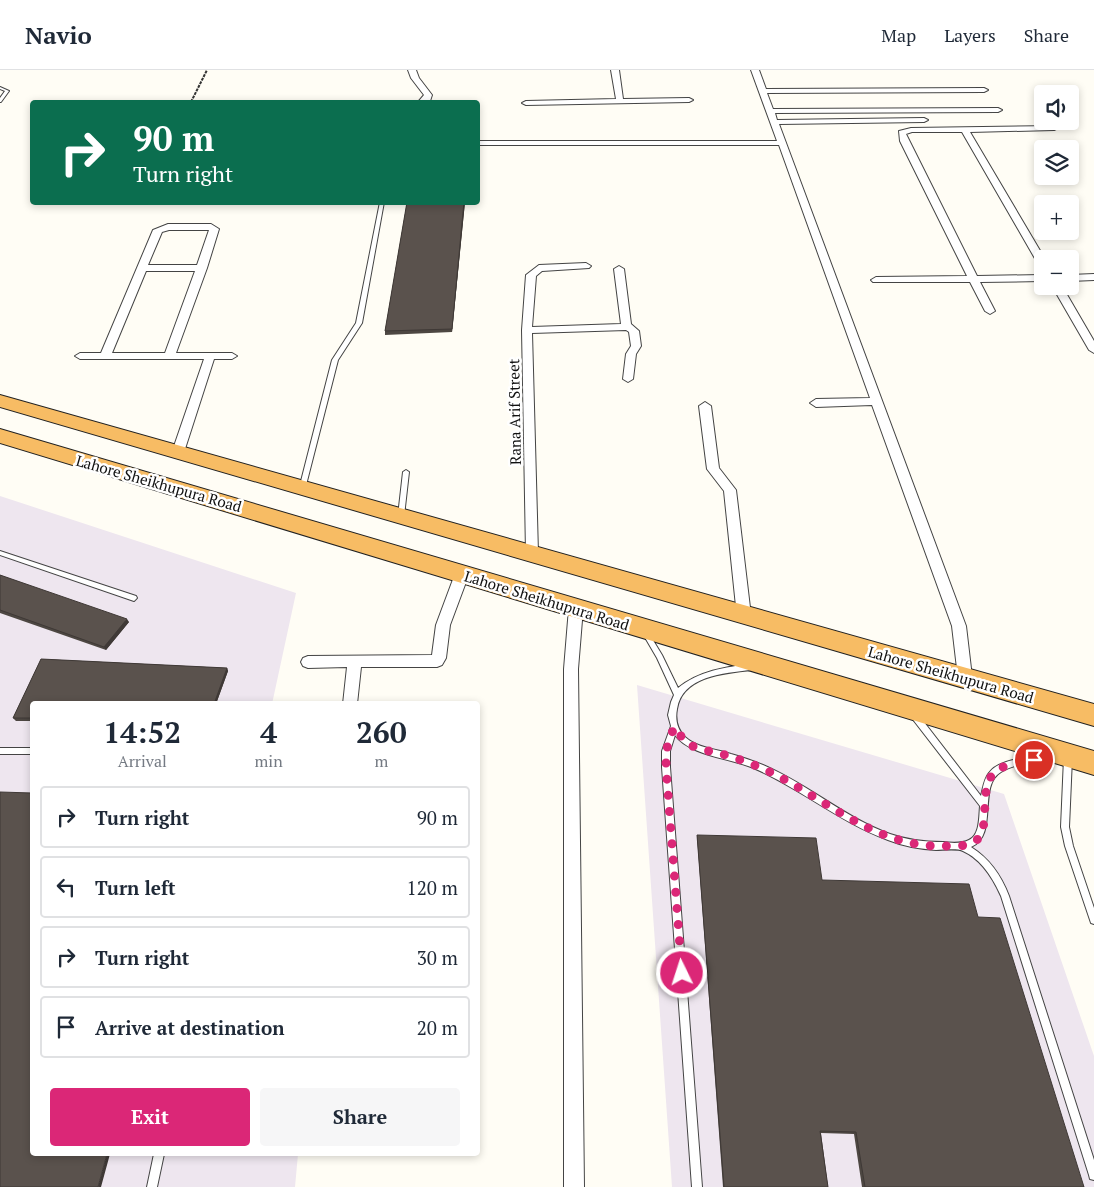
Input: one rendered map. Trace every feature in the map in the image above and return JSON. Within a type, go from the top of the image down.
[{"type":"highway","name":"Lahore Sheikhupura Road","points":[[0,402],[1094,715]]},
{"type":"highway","name":"Lahore Sheikhupura Road","points":[[0,436],[1094,763]]},
{"type":"highway","points":[[345,538],[366,507]]},
{"type":"street","points":[[412,70],[414,77],[428,95],[426,100]]},
{"type":"street","points":[[615,70],[620,102]]},
{"type":"street","points":[[756,70],[959,626],[965,677]]},
{"type":"street","points":[[763,92],[984,90]]},
{"type":"street","points":[[526,103],[689,100]]},
{"type":"street","points":[[772,116],[998,110]]},
{"type":"street","points":[[772,116],[933,120]]},
{"type":"street","points":[[1002,120],[1034,119]]},
{"type":"street","points":[[990,311],[902,135],[903,132],[908,130],[1034,128]]},
{"type":"street","points":[[964,129],[1035,250]]},
{"type":"street","points":[[480,143],[783,143]]},
{"type":"street","points":[[105,356],[159,230],[168,227],[211,227],[215,231],[169,356]]},
{"type":"street","name":"Rana Arif Street","points":[[532,553],[527,330],[531,275],[534,270],[540,268],[586,266]]},
{"type":"street","points":[[142,268],[202,268]]},
{"type":"street","points":[[619,269],[626,325],[628,328]]},
{"type":"street","points":[[1079,278],[1094,277]]},
{"type":"street","points":[[876,280],[1034,278]]},
{"type":"street","points":[[1062,295],[1094,350]]},
{"type":"street","points":[[527,330],[628,328],[634,331],[636,346],[631,354],[628,379]]},
{"type":"street","points":[[80,356],[232,356]]},
{"type":"street","points":[[178,452],[210,356]]},
{"type":"street","points":[[816,403],[877,401]]},
{"type":"street","points":[[705,406],[713,469],[730,490],[744,616]]},
{"type":"street","points":[[308,662],[437,661],[443,625],[462,574]]},
{"type":"street","points":[[574,1187],[571,669],[576,608]]},
{"type":"street","points":[[350,701],[355,662]]},
{"type":"lane","points":[[0,88],[7,91],[0,101]]},
{"type":"lane","points":[[302,489],[335,360],[359,323],[381,205]]},
{"type":"lane","points":[[401,517],[406,472]]},
{"type":"lane","points":[[0,553],[134,598]]},
{"type":"lane","points":[[640,627],[660,657],[677,693]]},
{"type":"lane","points":[[697,1187],[666,751],[674,727],[672,712],[677,693],[693,681],[705,676],[750,667],[770,666]]},
{"type":"lane","points":[[907,707],[984,805]]},
{"type":"lane","points":[[674,727],[686,742],[696,747],[745,761],[771,772],[876,833],[901,842],[932,846],[962,846],[979,838],[982,832],[988,782],[992,774],[1000,768],[1017,763],[1068,755],[1065,827],[1069,846],[1094,920]]},
{"type":"lane","points":[[0,751],[30,751]]},
{"type":"lane","points":[[962,846],[990,866],[1005,896],[1094,1175]]},
{"type":"lane","points":[[152,1187],[159,1156]]},
{"type":"path","points":[[192,100],[207,70]]},
{"type":"shaded area","points":[[0,496],[296,593],[273,701],[30,701],[30,1156],[298,1156],[295,1187],[0,1187]]},
{"type":"shaded area","points":[[637,685],[1004,794],[1094,1056],[1094,1187],[672,1187]]},
{"type":"building","points":[[406,205],[464,205],[452,329],[385,331]]},
{"type":"building","points":[[0,575],[127,619],[104,647],[0,610]]},
{"type":"building","points":[[41,659],[227,668],[215,701],[30,701],[30,718],[13,718]]},
{"type":"building","points":[[0,792],[30,793],[30,1156],[106,1156],[98,1187],[0,1187]]},
{"type":"building","points":[[697,835],[816,838],[822,880],[969,884],[978,917],[1000,918],[1084,1187],[865,1187],[856,1132],[820,1131],[828,1187],[724,1187]]},
{"type":"route","points":[[682,973],[666,767],[666,751],[674,727],[686,742],[696,747],[745,761],[771,772],[876,833],[901,842],[932,846],[962,846],[979,838],[982,832],[988,782],[992,774],[1000,768],[1034,760]]}]
